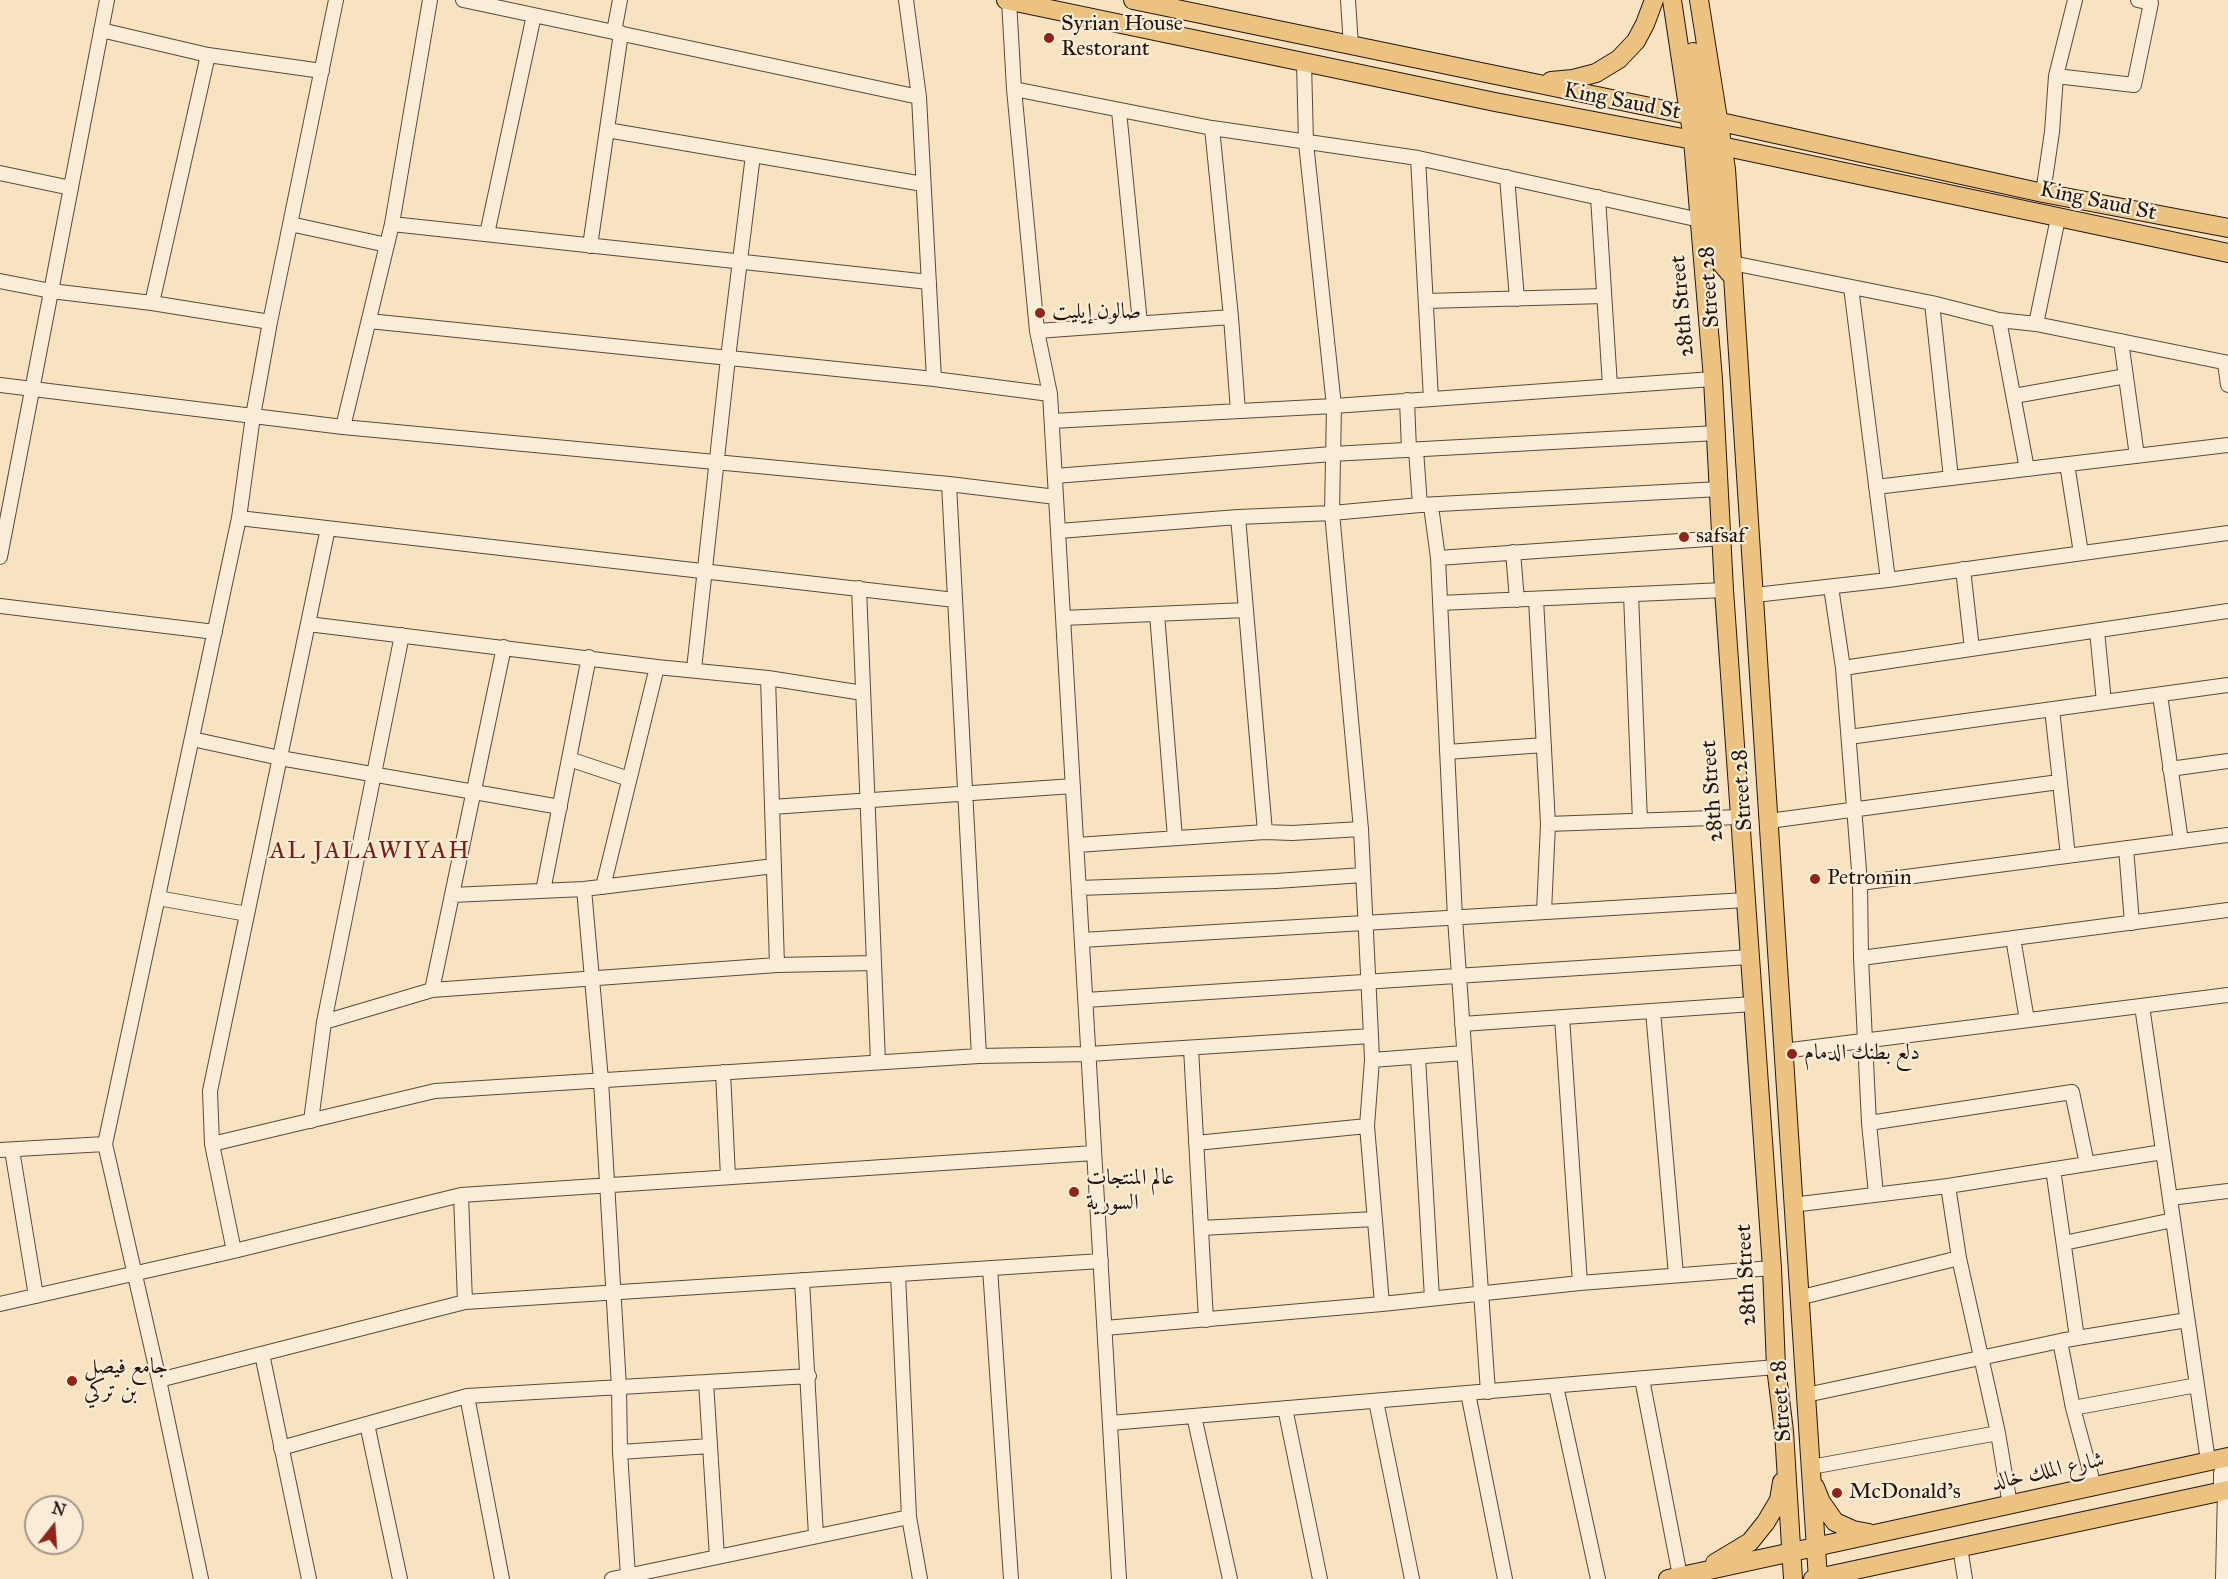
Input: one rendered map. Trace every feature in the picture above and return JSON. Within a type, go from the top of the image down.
[{"type":"main road","name":"King Saud St","points":[[1008,0],[2228,253]]},
{"type":"main road","name":"King Saud St","points":[[1133,0],[1574,91],[2043,193],[2228,228]]},
{"type":"main road","points":[[1532,83],[1573,79],[1596,73],[1619,59],[1646,24],[1654,0]]},
{"type":"main road","points":[[1574,91],[1618,72],[1632,63],[1649,43],[1665,0]]},
{"type":"main road","name":"28th Street","points":[[1672,0],[1704,119],[1708,144],[1700,220],[1717,433],[1724,590],[1772,1268],[1776,1368],[1786,1466],[1793,1579]]},
{"type":"main road","points":[[1683,0],[1708,144],[1717,250],[1720,262],[1733,270]]},
{"type":"main road","points":[[1699,0],[1704,119]]},
{"type":"main road","name":"Street 28","points":[[1733,270],[1818,1579]]},
{"type":"main road","name":"شارع الملك خالد","points":[[1682,1576],[2228,1457]]},
{"type":"main road","points":[[1682,1576],[1724,1559],[1750,1542],[1767,1522],[1779,1500],[1786,1466]]},
{"type":"main road","points":[[1811,1471],[1821,1502],[1835,1522],[1853,1530],[1880,1534]]},
{"type":"main road","points":[[1813,1579],[2227,1490]]},
{"type":"street","points":[[0,557],[7,489],[33,390],[107,0]]},
{"type":"street","points":[[201,1579],[136,1273],[105,1144],[239,518],[253,416],[270,322],[336,0]]},
{"type":"street","points":[[344,427],[392,224],[430,0]]},
{"type":"street","points":[[463,0],[919,97]]},
{"type":"street","points":[[590,246],[607,130],[620,0]]},
{"type":"street","points":[[906,0],[919,97],[934,379]]},
{"type":"street","points":[[1008,0],[1037,331],[1050,394],[1052,422],[1119,1579]]},
{"type":"street","points":[[1348,0],[1351,46]]},
{"type":"street","points":[[2043,193],[2052,132],[2056,76],[2075,0]]},
{"type":"street","points":[[2056,76],[2134,85],[2151,3],[2138,0]]},
{"type":"street","points":[[487,234],[534,15]]},
{"type":"street","points":[[101,30],[208,55],[322,71]]},
{"type":"street","points":[[152,303],[208,55]]},
{"type":"street","points":[[1304,62],[1306,143],[1335,405],[1332,513],[1361,829],[1367,923],[1372,1060],[1367,1126],[1382,1304]]},
{"type":"street","points":[[1014,89],[1212,128],[1418,158],[1700,220]]},
{"type":"street","points":[[1119,111],[1140,323]]},
{"type":"street","points":[[1212,128],[1238,411]]},
{"type":"street","points":[[607,130],[923,184]]},
{"type":"street","points":[[694,669],[753,155]]},
{"type":"street","points":[[1418,158],[1431,399]]},
{"type":"street","points":[[0,173],[71,188]]},
{"type":"street","points":[[1507,177],[1517,299]]},
{"type":"street","points":[[1598,197],[1610,386]]},
{"type":"street","points":[[2036,324],[2058,218]]},
{"type":"street","points":[[290,224],[387,245]]},
{"type":"street","points":[[392,224],[929,282]]},
{"type":"street","points":[[1733,270],[1851,287],[1932,303],[1999,320],[2036,324],[2227,363],[2228,386]]},
{"type":"street","points":[[0,281],[51,291],[152,303],[270,322]]},
{"type":"street","points":[[1851,287],[1888,580]]},
{"type":"street","points":[[1426,301],[1604,296]]},
{"type":"street","points":[[1932,303],[1951,478]]},
{"type":"street","points":[[1037,331],[1231,317]]},
{"type":"street","points":[[1999,320],[2027,469]]},
{"type":"street","points":[[369,321],[934,379],[1050,394]]},
{"type":"street","points":[[2121,341],[2137,456]]},
{"type":"street","points":[[2013,396],[2126,376]]},
{"type":"street","points":[[1052,422],[1713,379]]},
{"type":"street","points":[[0,385],[344,427],[950,484],[1056,497]]},
{"type":"street","points":[[1407,400],[1412,450],[1438,558],[1455,918],[1488,1392]]},
{"type":"street","points":[[1055,476],[1332,454],[1717,433]]},
{"type":"street","points":[[1876,487],[2228,445]]},
{"type":"street","points":[[2067,464],[2081,553]]},
{"type":"street","points":[[950,484],[979,1056]]},
{"type":"street","points":[[1059,531],[1720,489]]},
{"type":"street","points":[[239,518],[956,600]]},
{"type":"street","points":[[1238,518],[1265,832]]},
{"type":"street","points":[[234,1251],[212,1144],[210,1091],[328,528]]},
{"type":"street","points":[[1755,595],[1888,580],[2228,533]]},
{"type":"street","points":[[1438,558],[1722,538]]},
{"type":"street","points":[[1513,552],[1517,600]]},
{"type":"street","points":[[1963,569],[1972,649]]},
{"type":"street","points":[[1832,587],[1843,668],[1860,883],[1861,958],[1869,1123],[1876,1194]]},
{"type":"street","points":[[859,588],[878,1062]]},
{"type":"street","points":[[1440,603],[1724,590]]},
{"type":"street","points":[[1631,594],[1640,821]]},
{"type":"street","points":[[1536,599],[1548,824],[1544,912]]},
{"type":"street","points":[[0,606],[215,632]]},
{"type":"street","points":[[1063,618],[1246,610]]},
{"type":"street","points":[[1843,668],[2228,612]]},
{"type":"street","points":[[1157,614],[1175,838]]},
{"type":"street","points":[[308,624],[768,678],[863,693]]},
{"type":"street","points":[[2097,631],[2104,702]]},
{"type":"street","points":[[311,1121],[324,1022],[402,635]]},
{"type":"street","points":[[432,990],[504,647]]},
{"type":"street","points":[[543,891],[589,657]]},
{"type":"street","points":[[603,886],[657,666]]},
{"type":"street","points":[[768,678],[777,965]]},
{"type":"street","points":[[1849,737],[2228,685]]},
{"type":"street","points":[[2160,695],[2181,841]]},
{"type":"street","points":[[2052,710],[2068,856]]},
{"type":"street","points":[[192,739],[280,758],[560,807]]},
{"type":"street","points":[[1447,752],[1544,745]]},
{"type":"street","points":[[569,759],[629,779]]},
{"type":"street","points":[[2170,769],[2228,761]]},
{"type":"street","points":[[1769,821],[2059,782]]},
{"type":"street","points":[[772,807],[1073,786]]},
{"type":"street","points":[[1548,824],[1739,817]]},
{"type":"street","points":[[1077,845],[1265,832],[1292,833],[1361,829]]},
{"type":"street","points":[[1860,883],[2228,835]]},
{"type":"street","points":[[2126,848],[2132,923]]},
{"type":"street","points":[[452,895],[584,889],[774,866]]},
{"type":"street","points":[[1079,888],[1276,881],[1363,875]]},
{"type":"street","points":[[584,889],[601,1080],[628,1576]]},
{"type":"street","points":[[158,898],[248,914]]},
{"type":"street","points":[[1082,940],[1745,900]]},
{"type":"street","points":[[1861,958],[2228,910]]},
{"type":"street","points":[[2013,938],[2027,1020]]},
{"type":"street","points":[[1086,1000],[1749,957]]},
{"type":"street","points":[[324,1022],[432,990],[777,965],[874,963]]},
{"type":"street","points":[[1783,1051],[2228,995]]},
{"type":"street","points":[[1462,1024],[1753,1004]]},
{"type":"street","points":[[2142,1006],[2208,1461]]},
{"type":"street","points":[[1653,1011],[1676,1275]]},
{"type":"street","points":[[1562,1017],[1580,1283]]},
{"type":"street","points":[[212,1144],[435,1091],[979,1056],[1089,1054],[1371,1036]]},
{"type":"street","points":[[1191,1048],[1206,1320]]},
{"type":"street","points":[[1372,1060],[1464,1053]]},
{"type":"street","points":[[1418,1057],[1432,1298]]},
{"type":"street","points":[[723,1072],[729,1177]]},
{"type":"street","points":[[1869,1123],[2072,1092],[2087,1164]]},
{"type":"street","points":[[1196,1143],[1367,1126]]},
{"type":"street","points":[[36,1296],[6,1150],[105,1144]]},
{"type":"street","points":[[1792,1205],[1948,1186],[2163,1152]]},
{"type":"street","points":[[0,1304],[234,1251],[461,1195],[1094,1153]]},
{"type":"street","points":[[2053,1169],[2077,1338]]},
{"type":"street","points":[[1948,1186],[1959,1258],[1998,1433],[2010,1505]]},
{"type":"street","points":[[2170,1198],[2228,1191]]},
{"type":"street","points":[[461,1195],[465,1302]]},
{"type":"street","points":[[1201,1228],[1375,1219]]},
{"type":"street","points":[[2064,1243],[2173,1220]]},
{"type":"street","points":[[1798,1298],[1959,1258]]},
{"type":"street","points":[[159,1380],[465,1302],[1101,1261]]},
{"type":"street","points":[[990,1268],[1011,1579]]},
{"type":"street","points":[[1105,1328],[1382,1304],[1580,1283],[1772,1268]]},
{"type":"street","points":[[898,1274],[909,1517],[920,1579]]},
{"type":"street","points":[[802,1280],[816,1536]]},
{"type":"street","points":[[1806,1395],[2061,1341],[2187,1320]]},
{"type":"street","points":[[2061,1341],[2073,1408],[2094,1486]]},
{"type":"street","points":[[262,1354],[309,1579]]},
{"type":"street","points":[[1110,1423],[1776,1368]]},
{"type":"street","points":[[281,1448],[467,1396],[809,1376]]},
{"type":"street","points":[[1642,1379],[1682,1576]]},
{"type":"street","points":[[706,1382],[717,1557]]},
{"type":"street","points":[[2073,1408],[2197,1385]]},
{"type":"street","points":[[1556,1386],[1598,1579]]},
{"type":"street","points":[[1468,1393],[1505,1579]]},
{"type":"street","points":[[467,1396],[502,1579]]},
{"type":"street","points":[[1376,1401],[1412,1579]]},
{"type":"street","points":[[1285,1408],[1320,1579]]},
{"type":"street","points":[[1194,1416],[1230,1579]]},
{"type":"street","points":[[367,1424],[400,1579]]},
{"type":"street","points":[[1811,1471],[1998,1433]]},
{"type":"street","points":[[620,1452],[710,1446]]},
{"type":"street","points":[[2223,1579],[2227,1490],[2221,1483],[2220,1473],[2228,1469]]},
{"type":"street","points":[[612,1579],[909,1517]]},
{"type":"street","points":[[1960,1547],[1965,1579]]},
{"type":"place","name":"Syrian House Restorant","points":[[1049,38]]},
{"type":"place","name":"صالون إيليت","points":[[1040,313]]},
{"type":"place","name":"safsaf","points":[[1684,537]]},
{"type":"place","name":"Petromin","points":[[1815,879]]},
{"type":"place","name":"دلع بطنك الدمام","points":[[1792,1054]]},
{"type":"place","name":"عالم المنتجات السورية","points":[[1074,1192]]},
{"type":"place","name":"جامع فيصل بن تركي","points":[[72,1381]]},
{"type":"place","name":"McDonald's","points":[[1837,1493]]},
{"type":"district","name":"AL JALAWIYAH","points":[[370,852]]}]
